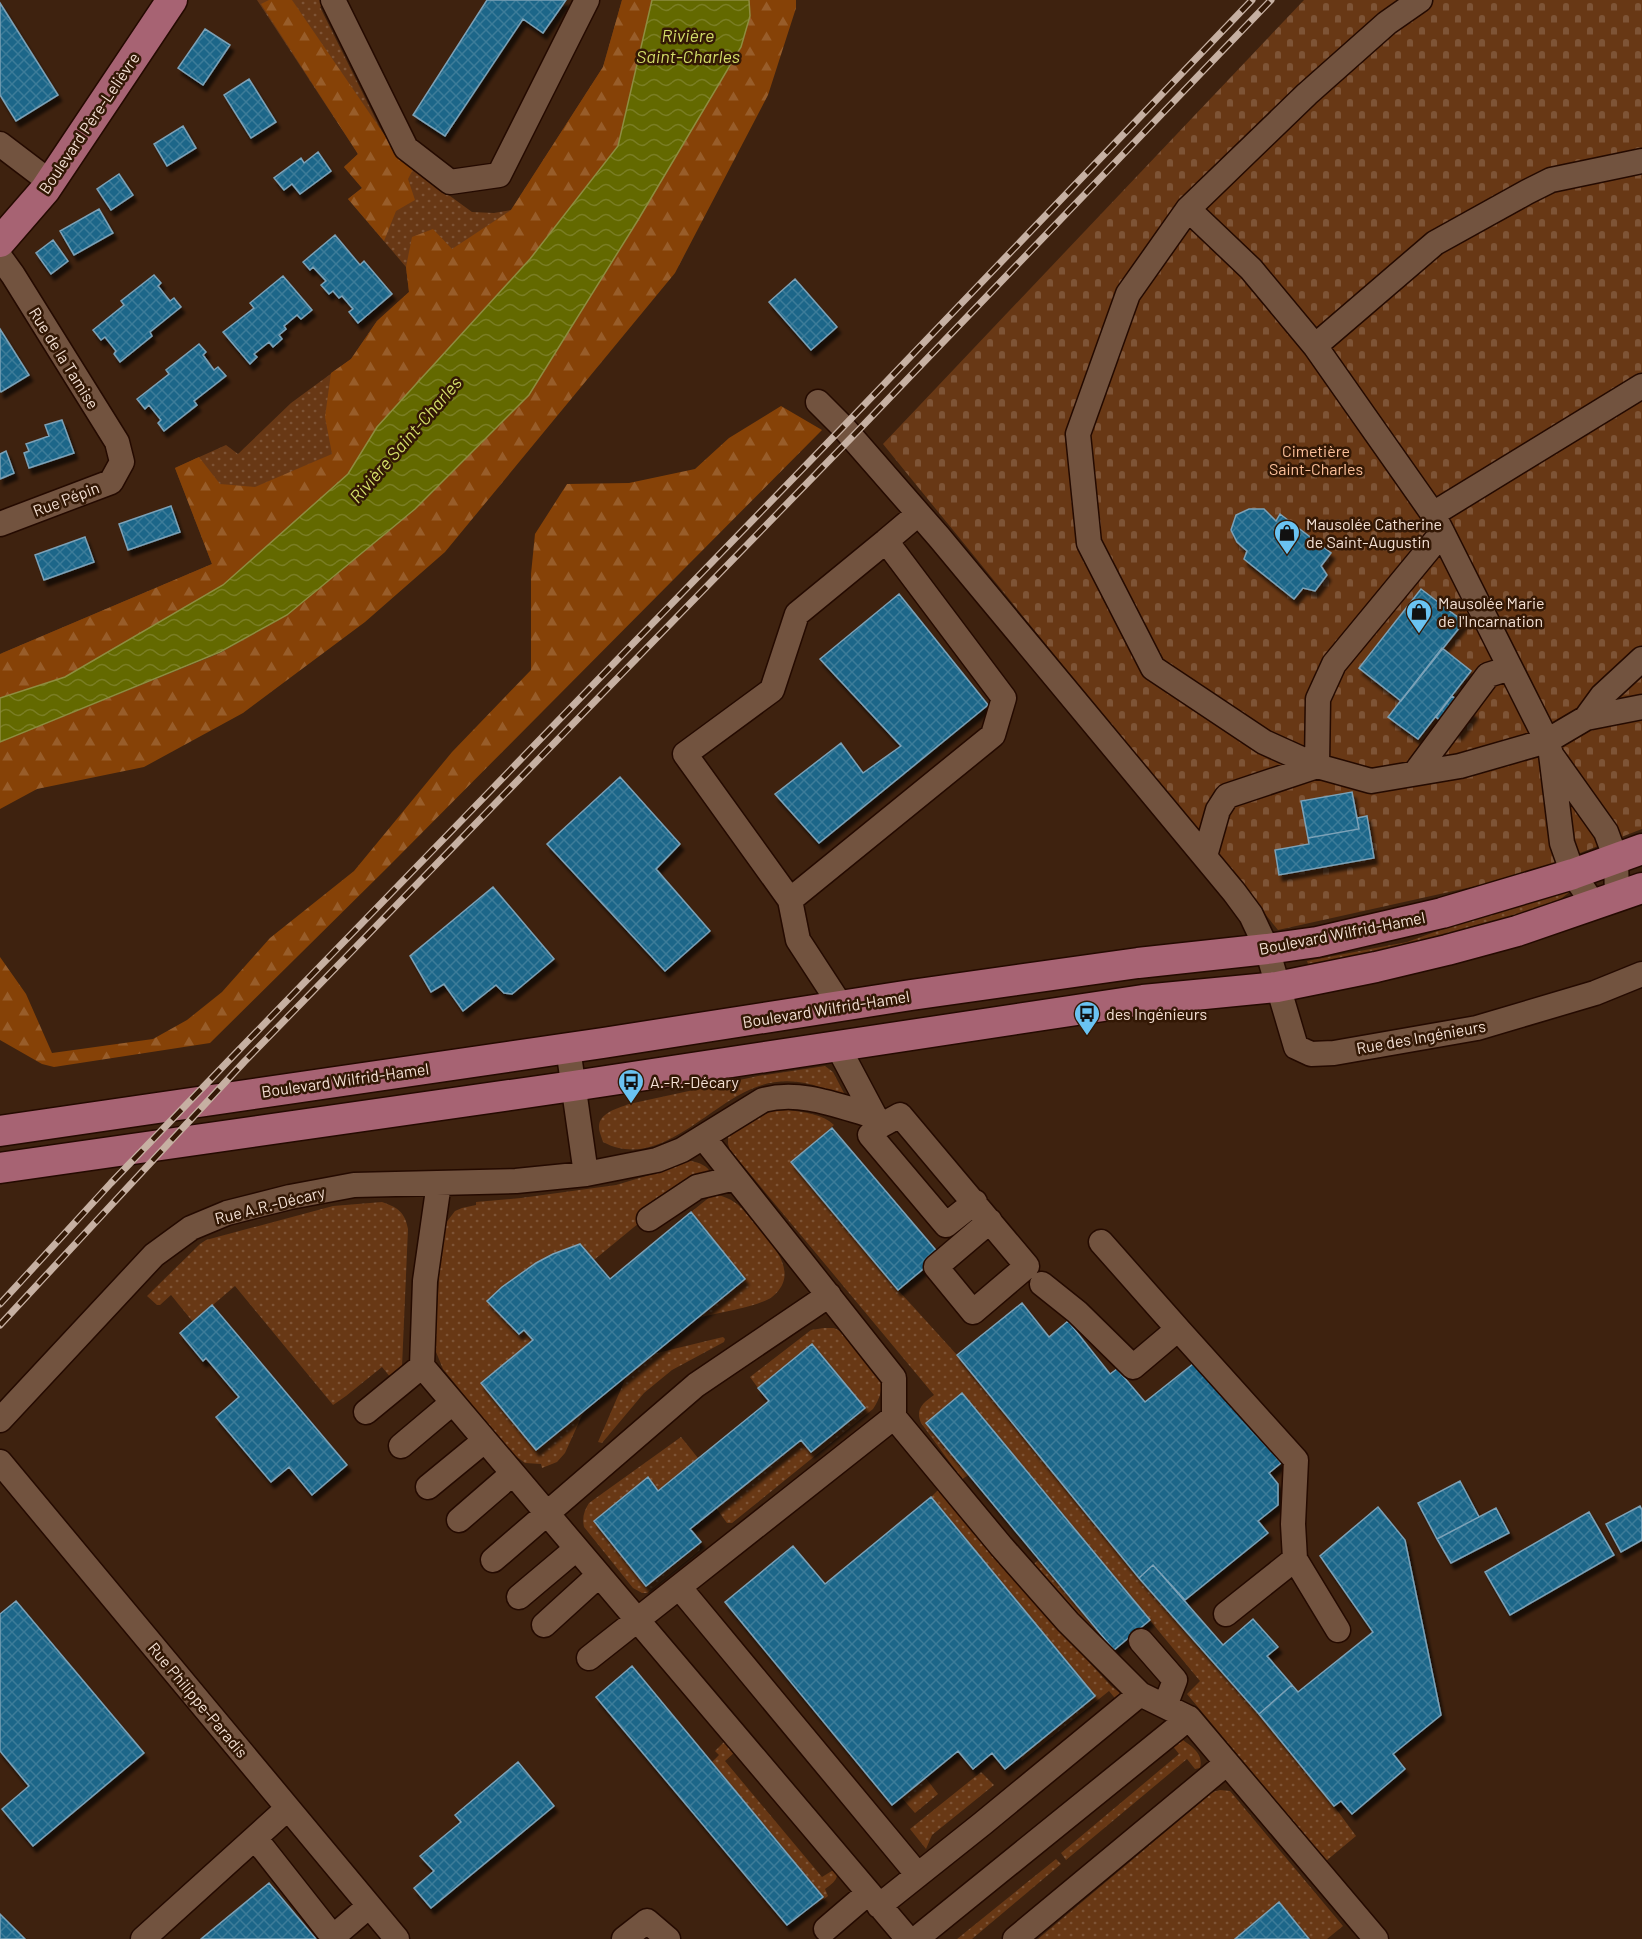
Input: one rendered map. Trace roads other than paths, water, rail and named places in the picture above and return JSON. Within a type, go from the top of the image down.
[{"type":"main road","name":"Boulevard Père-Lelièvre","points":[[0,242],[50,182],[172,0]]},
{"type":"main road","name":"Boulevard Wilfrid-Hamel","points":[[0,1131],[1138,963],[1317,942],[1442,913],[1573,874],[1629,854]]},
{"type":"main road","points":[[0,1168],[573,1086],[1143,1000],[1277,987],[1376,968],[1447,950],[1517,931],[1618,897]]},
{"type":"street","points":[[333,0],[406,148],[450,182],[499,175],[587,0]]},
{"type":"street","points":[[1420,0],[1387,23],[1307,94],[1188,209],[1128,294],[1078,434],[1089,543],[1154,668],[1264,742],[1317,766],[1371,781],[1549,748],[1586,718],[1602,696],[1642,659]]},
{"type":"street","points":[[0,144],[50,182]]},
{"type":"street","points":[[1316,346],[1435,243],[1551,180],[1642,161]]},
{"type":"street","points":[[1188,209],[1251,269],[1316,346],[1438,524],[1549,748],[1606,832],[1629,854],[1618,897],[1573,874],[1562,843],[1549,748]]},
{"type":"street","name":"Rue de la Tamise","points":[[0,257],[117,442],[122,462]]},
{"type":"street","points":[[1317,766],[1318,699],[1334,664],[1438,524],[1642,386]]},
{"type":"street","name":"Rue des Ingénieurs","points":[[818,402],[843,427],[939,537],[1251,915],[1266,949],[1296,1047],[1311,1054],[1334,1053],[1477,1028],[1595,993],[1642,974]]},
{"type":"street","name":"Rue Pépin","points":[[0,524],[111,482],[122,462]]},
{"type":"street","points":[[841,1006],[798,940],[790,900],[685,754],[772,690],[797,614],[918,514]]},
{"type":"street","points":[[790,900],[993,735],[1004,698],[886,541]]},
{"type":"street","points":[[1415,773],[1488,675],[1510,668]]},
{"type":"street","points":[[1586,718],[1642,707]]},
{"type":"street","points":[[1204,856],[1218,810],[1227,796],[1317,766]]},
{"type":"street","points":[[837,1045],[877,1121]]},
{"type":"street","points":[[568,1047],[586,1174]]},
{"type":"street","name":"Rue A.R.-Décary","points":[[0,1420],[154,1255],[191,1228],[227,1213],[290,1197],[354,1185],[516,1181],[586,1174],[657,1160],[682,1150],[763,1100],[777,1096],[806,1097],[877,1121]]},
{"type":"street","points":[[982,1211],[945,1225],[870,1135],[877,1121],[900,1115],[982,1211],[1033,1274],[1077,1312],[1133,1367],[1178,1329]]},
{"type":"street","points":[[703,1137],[894,1378],[894,1418],[1001,1546],[1068,1622],[1140,1694],[1189,1718],[1376,1939]]},
{"type":"street","points":[[649,1219],[697,1187],[735,1178]]},
{"type":"street","points":[[438,1183],[425,1281],[422,1366],[483,1441],[908,1939]]},
{"type":"street","points":[[982,1211],[936,1267],[973,1312],[1033,1274]]},
{"type":"street","points":[[1101,1242],[1296,1460],[1294,1559],[1338,1630]]},
{"type":"street","points":[[493,1560],[696,1384],[829,1295]]},
{"type":"street","points":[[366,1412],[422,1366]]},
{"type":"street","points":[[401,1446],[452,1403]]},
{"type":"street","points":[[590,1658],[894,1418]]},
{"type":"street","points":[[428,1487],[483,1441]]},
{"type":"street","name":"Rue Philippe-Paradis","points":[[0,1462],[396,1939]]},
{"type":"street","points":[[459,1520],[512,1474]]},
{"type":"street","points":[[519,1597],[576,1548]]},
{"type":"street","points":[[1226,1614],[1294,1559]]},
{"type":"street","points":[[544,1625],[599,1575]]},
{"type":"street","points":[[679,1587],[918,1875]]},
{"type":"street","points":[[1141,1641],[1175,1680],[1165,1706]]},
{"type":"street","points":[[826,1929],[873,1899],[918,1875],[1140,1694]]},
{"type":"street","points":[[916,1939],[1189,1718]]},
{"type":"street","points":[[1015,1939],[1227,1763]]},
{"type":"street","points":[[143,1939],[288,1808]]},
{"type":"street","points":[[255,1838],[333,1938],[369,1906]]},
{"type":"street","points":[[624,1939],[646,1921],[668,1939]]},
{"type":"water","name":"Rivière Saint-Charles","points":[[652,0],[749,0],[750,16],[741,47],[638,220],[529,395],[415,509],[287,615],[220,652],[0,742],[0,698],[65,677],[223,585],[348,474],[377,427],[530,259],[618,146]]},
{"type":"railway","points":[[0,1304],[111,1183],[843,427],[1252,0]]},
{"type":"railway","points":[[0,1325],[244,1062],[852,437],[1271,0]]},
{"type":"place","name":"Mausolée Catherine de Saint-Augustin","points":[[1287,556]]},
{"type":"place","name":"Mausolée Marie de l'Incarnation","points":[[1419,635]]},
{"type":"place","name":"des Ingénieurs","points":[[1087,1037]]},
{"type":"place","name":"A.-R.-Décary","points":[[631,1105]]},
{"type":"park label","name":"Cimetière Saint-Charles","points":[[1316,460]]}]
